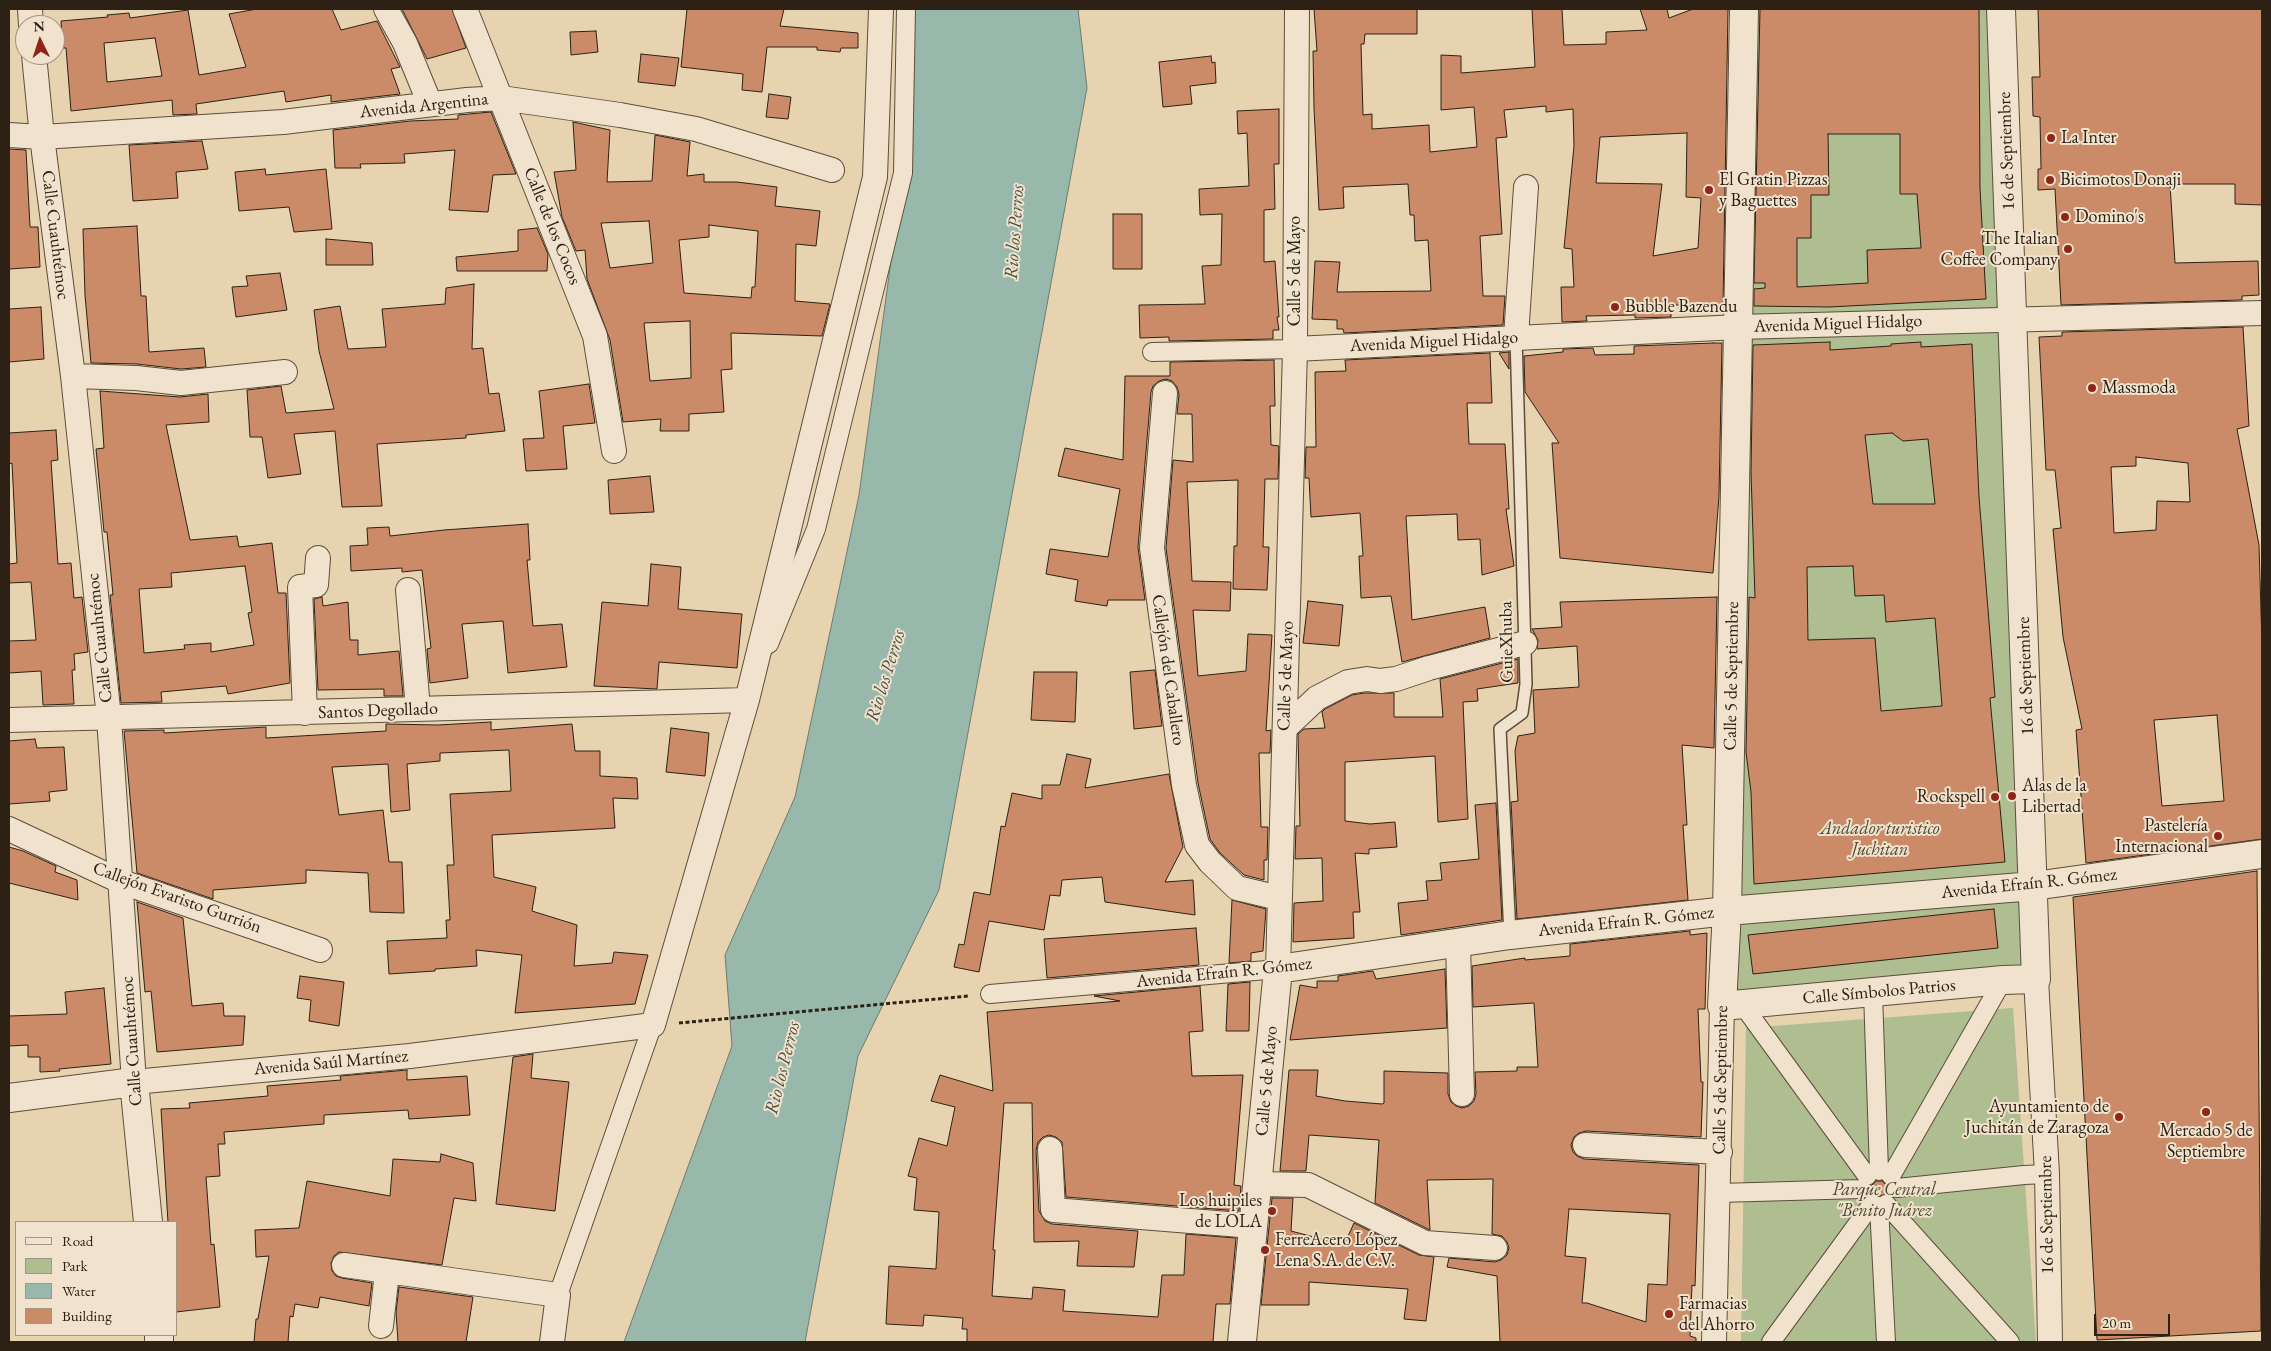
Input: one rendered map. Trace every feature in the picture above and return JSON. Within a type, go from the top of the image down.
[{"type":"street","points":[[386,9],[405,43],[430,104]]},
{"type":"street","name":"Calle de los Cocos","points":[[465,9],[595,336],[614,451]]},
{"type":"street","points":[[552,1342],[558,1295],[654,1025],[747,700],[875,177],[881,9]]},
{"type":"street","points":[[747,700],[816,529],[903,173],[906,9]]},
{"type":"street","name":"Calle 5 de Mayo","points":[[1242,1342],[1278,970],[1295,349],[1297,9]]},
{"type":"street","name":"Calle 5 de Septiembre","points":[[1714,1342],[1720,1152],[1732,1005],[1727,911],[1744,9]]},
{"type":"street","name":"16 de Septiembre","points":[[2001,9],[2014,318],[2036,979],[2047,1174],[2050,1342]]},
{"type":"street","name":"Calle Cuauhtémoc","points":[[35,65],[42,137],[73,376],[109,718],[122,882],[134,1082],[148,1221]]},
{"type":"street","name":"Avenida Argentina","points":[[9,135],[42,137],[283,122],[430,104],[501,98],[620,115],[696,129],[832,170]]},
{"type":"street","points":[[1516,338],[1526,187]]},
{"type":"street","name":"Avenida Miguel Hidalgo","points":[[1295,349],[1738,327],[2014,318],[2262,313]]},
{"type":"street","points":[[1152,352],[1295,349]]},
{"type":"street","points":[[73,376],[136,378],[181,384],[284,372]]},
{"type":"street","name":"Callejón del Caballero","points":[[1165,393],[1152,548],[1184,785],[1196,845],[1210,862],[1237,888],[1279,898]]},
{"type":"street","points":[[305,713],[300,587],[316,585],[318,558]]},
{"type":"street","points":[[408,590],[418,709]]},
{"type":"street","points":[[1285,728],[1317,698],[1348,682],[1367,679],[1380,681],[1396,679],[1429,668],[1525,643]]},
{"type":"street","name":"Santos Degollado","points":[[9,720],[747,700]]},
{"type":"street","name":"Callejón Evaristo Gurrión","points":[[9,829],[122,882],[320,950]]},
{"type":"street","name":"Avenida Efraín R. Gómez","points":[[990,994],[1278,970],[1510,935],[1727,911],[2034,886],[2262,854]]},
{"type":"street","points":[[1458,943],[1462,1094]]},
{"type":"street","name":"Calle Símbolos Patrios","points":[[1732,1005],[2004,980],[2036,979]]},
{"type":"street","points":[[2004,980],[1867,1201],[1879,1205],[2010,1342]]},
{"type":"street","points":[[1873,993],[1879,1180]]},
{"type":"street","points":[[1732,1005],[1879,1180],[1895,1195],[1879,1205],[1771,1342]]},
{"type":"street","name":"Avenida Saúl Martínez","points":[[9,1098],[134,1082],[410,1056],[654,1025]]},
{"type":"street","points":[[1585,1145],[1720,1152]]},
{"type":"street","points":[[1050,1149],[1053,1210],[1253,1226]]},
{"type":"street","points":[[1719,1193],[1879,1180],[2047,1174]]},
{"type":"street","points":[[1257,1184],[1308,1185],[1425,1243],[1494,1248]]},
{"type":"street","points":[[1879,1205],[1886,1342]]},
{"type":"street","points":[[344,1265],[558,1295]]},
{"type":"street","points":[[381,1326],[387,1272]]},
{"type":"lane","name":"GuieXhuba","points":[[1510,935],[1500,729],[1522,713],[1526,684],[1516,338]]},
{"type":"path","points":[[683,1023],[954,998]]},
{"type":"green space","name":"Andador turistico Juchitan","points":[[1744,9],[2001,9],[2036,979],[1722,1006]]},
{"type":"green space","name":"Parque Central \"Benito Juárez","points":[[2013,1008],[2036,1342],[1741,1342],[1746,1028]]},
{"type":"water","name":"Rio los Perros","points":[[906,9],[1078,9],[1087,88],[939,890],[858,1056],[805,1342],[624,1342],[732,1046],[725,955],[795,797],[859,495],[903,173]]},
{"type":"building","points":[[257,9],[332,9],[341,30],[377,21],[400,67],[391,69],[400,94],[331,102],[331,95],[286,102],[284,91],[196,104],[197,114],[173,115],[172,100],[71,111],[65,48],[65,21],[129,13],[130,18],[188,10],[199,75],[246,67],[229,14]],"holes":[[[155,38],[162,76],[107,82],[104,43]]]},
{"type":"building","points":[[402,9],[452,9],[466,48],[427,59]]},
{"type":"building","points":[[687,9],[784,9],[780,26],[858,33],[858,48],[841,48],[840,52],[817,50],[817,47],[767,47],[762,92],[742,90],[743,74],[681,67]]},
{"type":"building","points":[[1314,9],[1417,9],[1417,34],[1365,34],[1364,44],[1361,44],[1363,115],[1372,114],[1372,129],[1429,125],[1430,152],[1477,147],[1474,107],[1441,110],[1441,55],[1461,56],[1461,73],[1535,67],[1532,9],[1562,9],[1564,45],[1606,44],[1606,32],[1647,30],[1640,9],[1667,9],[1669,18],[1693,9],[1728,9],[1723,305],[1671,305],[1671,317],[1635,318],[1635,315],[1586,316],[1587,321],[1562,322],[1561,287],[1574,287],[1572,249],[1564,248],[1574,146],[1573,109],[1546,112],[1546,106],[1504,110],[1507,137],[1496,138],[1502,234],[1480,236],[1483,296],[1505,296],[1503,325],[1344,333],[1343,329],[1337,329],[1337,320],[1312,319],[1315,261],[1340,262],[1337,292],[1431,291],[1428,240],[1415,241],[1414,215],[1410,215],[1408,184],[1343,187],[1344,208],[1319,210],[1313,51],[1317,51]],"holes":[[[1687,133],[1686,197],[1701,198],[1698,248],[1653,256],[1662,184],[1596,183],[1600,137]]]},
{"type":"building","points":[[1760,9],[1979,9],[1980,188],[1986,299],[1829,307],[1754,306],[1754,289],[1765,288],[1765,283],[1754,283]],"holes":[[[1828,134],[1900,134],[1900,194],[1917,194],[1921,248],[1867,250],[1868,283],[1797,287],[1797,238],[1811,238],[1811,195],[1829,195]]]},
{"type":"building","points":[[2038,9],[2262,9],[2262,205],[2235,204],[2235,184],[2170,184],[2175,263],[2258,261],[2259,295],[2242,296],[2242,300],[2061,305],[2055,189],[2038,190],[2038,169],[2041,169],[2040,117],[2033,116],[2032,77],[2040,77]]},
{"type":"building","points":[[596,31],[598,52],[571,55],[570,32]]},
{"type":"building","points":[[641,54],[679,58],[675,86],[638,82]]},
{"type":"building","points":[[1211,56],[1212,63],[1215,62],[1216,83],[1190,86],[1192,104],[1163,107],[1159,62]]},
{"type":"building","points":[[769,94],[791,97],[788,119],[766,117]]},
{"type":"building","points":[[1279,109],[1279,164],[1274,164],[1275,209],[1264,210],[1264,262],[1275,261],[1279,330],[1273,330],[1273,339],[1169,341],[1169,337],[1140,338],[1139,305],[1205,304],[1202,266],[1221,265],[1222,214],[1200,215],[1199,189],[1249,186],[1247,133],[1238,134],[1237,111]]},
{"type":"building","points":[[491,112],[516,174],[493,175],[488,212],[449,210],[455,150],[404,154],[405,163],[360,164],[361,168],[335,168],[333,130],[410,121],[458,119],[458,115]]},
{"type":"building","points":[[573,122],[610,130],[607,182],[652,181],[655,135],[690,142],[687,176],[704,174],[704,182],[737,182],[777,187],[775,206],[820,211],[816,246],[796,244],[795,301],[830,304],[822,336],[731,333],[732,369],[721,370],[724,412],[689,414],[689,431],[660,431],[661,419],[623,422],[610,340],[587,279],[585,250],[576,251],[562,217],[554,172],[576,170]],"holes":[[[649,221],[653,263],[610,268],[601,223]],[[709,225],[758,231],[755,287],[752,287],[751,298],[684,293],[679,240],[709,237]],[[690,321],[691,378],[650,381],[644,323]]]},
{"type":"building","points":[[202,141],[208,169],[176,172],[178,198],[133,201],[129,145]]},
{"type":"building","points":[[9,149],[26,150],[30,227],[38,227],[40,267],[9,269]]},
{"type":"building","points":[[265,169],[266,175],[326,169],[332,229],[294,232],[289,207],[239,211],[235,172]]},
{"type":"building","points":[[1113,214],[1142,214],[1142,269],[1113,269]]},
{"type":"building","points":[[137,226],[141,296],[146,296],[149,352],[204,348],[206,367],[181,369],[137,364],[91,363],[85,295],[83,229]]},
{"type":"building","points":[[537,228],[548,254],[547,271],[457,271],[456,257],[518,251],[518,230]]},
{"type":"building","points":[[326,239],[372,243],[373,265],[326,265]]},
{"type":"building","points":[[280,273],[287,310],[236,317],[232,287],[248,286],[246,276]]},
{"type":"building","points":[[474,284],[472,349],[483,348],[489,394],[499,393],[505,431],[466,435],[466,438],[377,444],[382,506],[342,507],[335,431],[294,434],[301,474],[268,478],[262,437],[250,437],[247,390],[281,386],[286,413],[334,409],[319,351],[314,310],[340,306],[348,349],[386,347],[382,309],[445,304],[446,288]]},
{"type":"building","points":[[41,307],[44,359],[9,362],[9,309]]},
{"type":"building","points":[[2243,327],[2249,426],[2237,429],[2259,545],[2262,644],[2262,839],[2086,863],[2076,730],[2082,729],[2063,637],[2053,529],[2061,528],[2055,470],[2046,470],[2039,337],[2062,336],[2062,332]],"holes":[[[2136,457],[2188,463],[2190,502],[2157,501],[2156,530],[2114,533],[2111,467],[2136,466]],[[2217,715],[2224,801],[2162,806],[2154,720]]]},
{"type":"building","points":[[1830,342],[1830,350],[1921,342],[1921,347],[1972,344],[1979,497],[1995,697],[1990,698],[2005,862],[1754,884],[1751,792],[1746,752],[1749,597],[1755,598],[1751,472],[1753,345]],"holes":[[[1892,433],[1903,441],[1928,439],[1935,504],[1873,504],[1865,435]],[[1853,566],[1855,596],[1884,595],[1886,622],[1935,618],[1942,706],[1881,711],[1875,638],[1808,640],[1807,567]]]},
{"type":"building","points":[[1722,343],[1719,496],[1713,573],[1560,558],[1552,443],[1559,443],[1525,392],[1524,356],[1563,352],[1563,349],[1593,348],[1595,355],[1634,354],[1634,346]]},
{"type":"building","points":[[1509,352],[1509,369],[1499,353]]},
{"type":"building","points":[[1490,353],[1492,403],[1467,403],[1469,444],[1505,444],[1509,509],[1506,509],[1514,566],[1482,575],[1480,539],[1458,540],[1457,514],[1406,516],[1412,620],[1485,607],[1490,638],[1402,662],[1391,596],[1361,598],[1359,556],[1363,556],[1360,513],[1311,517],[1309,478],[1305,478],[1306,447],[1316,447],[1315,372],[1346,371],[1345,360]]},
{"type":"building","points":[[1274,360],[1275,406],[1270,406],[1271,445],[1279,446],[1278,479],[1265,479],[1263,547],[1269,547],[1267,590],[1233,589],[1234,546],[1237,546],[1238,480],[1187,482],[1192,581],[1231,582],[1230,611],[1193,610],[1198,676],[1246,671],[1248,634],[1272,635],[1266,731],[1271,730],[1270,753],[1259,753],[1261,827],[1268,827],[1267,860],[1264,860],[1264,880],[1244,875],[1220,853],[1210,839],[1198,783],[1166,548],[1173,460],[1193,462],[1192,414],[1177,414],[1179,394],[1177,387],[1172,381],[1166,379],[1159,381],[1153,386],[1151,392],[1138,547],[1145,600],[1108,600],[1107,606],[1075,601],[1078,580],[1046,574],[1050,549],[1108,557],[1120,489],[1058,476],[1065,448],[1123,460],[1125,376],[1170,376],[1170,362]]},
{"type":"building","points":[[589,384],[595,423],[563,426],[567,469],[526,471],[523,439],[544,438],[539,391]]},
{"type":"building","points":[[100,391],[180,397],[208,394],[209,422],[166,425],[190,540],[237,536],[239,547],[272,543],[278,593],[286,593],[290,683],[228,694],[226,686],[161,692],[162,702],[121,703],[110,595],[113,595],[107,532],[104,532],[96,449],[104,448]],"holes":[[[245,566],[252,612],[248,613],[254,645],[211,652],[211,643],[184,645],[185,649],[144,653],[139,589],[172,587],[171,573]]]},
{"type":"building","points":[[56,430],[58,460],[51,461],[58,564],[71,563],[74,598],[82,597],[88,652],[74,654],[75,670],[72,670],[74,704],[43,705],[41,671],[9,673],[9,641],[36,640],[31,582],[9,583],[9,564],[17,563],[12,463],[9,464],[9,433]]},
{"type":"building","points":[[650,476],[654,512],[610,514],[608,480]]},
{"type":"building","points":[[528,524],[530,560],[527,560],[533,626],[562,624],[567,667],[508,673],[503,621],[462,624],[468,678],[430,683],[427,649],[431,648],[422,570],[402,572],[402,568],[351,571],[350,546],[368,545],[367,528],[389,527],[390,536]]},
{"type":"building","points":[[651,564],[681,567],[678,609],[742,614],[737,668],[659,662],[657,689],[594,686],[602,602],[648,606]]},
{"type":"building","points":[[322,597],[323,606],[348,602],[350,640],[358,640],[358,655],[399,651],[403,696],[384,696],[384,689],[318,690],[314,599]]},
{"type":"building","points":[[1717,597],[1714,748],[1682,745],[1687,825],[1683,825],[1688,900],[1517,919],[1511,802],[1518,801],[1515,751],[1518,736],[1535,733],[1533,690],[1579,687],[1577,646],[1537,649],[1538,640],[1532,629],[1562,627],[1560,602]]},
{"type":"building","points":[[1308,601],[1343,605],[1339,646],[1303,643]]},
{"type":"building","points":[[1518,659],[1518,683],[1477,689],[1478,701],[1463,702],[1468,819],[1438,822],[1435,756],[1345,762],[1345,821],[1370,824],[1395,822],[1397,847],[1369,849],[1369,854],[1355,853],[1360,912],[1353,912],[1354,938],[1293,942],[1294,903],[1323,901],[1322,858],[1295,859],[1296,826],[1300,826],[1298,734],[1304,729],[1325,728],[1322,712],[1325,709],[1352,695],[1364,693],[1394,693],[1394,717],[1443,717],[1440,679]]},
{"type":"building","points":[[1155,670],[1162,726],[1134,729],[1130,672]]},
{"type":"building","points":[[1034,672],[1077,672],[1075,722],[1031,720]]},
{"type":"building","points":[[491,722],[491,730],[572,724],[575,751],[600,751],[600,776],[637,778],[638,799],[613,798],[615,828],[492,835],[494,877],[536,887],[532,911],[577,925],[574,966],[612,963],[614,952],[648,955],[635,1004],[515,1013],[522,955],[476,950],[477,966],[389,974],[387,941],[447,938],[446,920],[450,920],[447,865],[454,865],[450,794],[511,791],[509,750],[440,753],[440,761],[407,764],[410,810],[391,812],[388,764],[332,767],[339,815],[383,810],[389,862],[402,862],[404,913],[370,912],[368,873],[306,870],[306,883],[213,890],[213,899],[137,873],[124,731],[164,730],[164,733],[266,727],[266,738],[386,731],[386,724],[438,725]]},
{"type":"building","points":[[671,728],[709,733],[705,776],[666,772]]},
{"type":"building","points":[[35,739],[37,748],[64,747],[67,790],[49,792],[50,801],[9,804],[9,741]]},
{"type":"building","points":[[1067,754],[1091,759],[1085,788],[1169,774],[1183,847],[1165,882],[1193,880],[1195,915],[1105,902],[1102,877],[1062,880],[1060,896],[1050,895],[1044,930],[989,921],[979,972],[954,967],[959,944],[964,945],[974,892],[990,895],[1001,826],[1005,827],[1012,793],[1042,799],[1042,785],[1060,785]]},
{"type":"building","points":[[1496,803],[1502,920],[1401,935],[1398,903],[1428,900],[1426,881],[1442,880],[1440,863],[1479,859],[1475,805]]},
{"type":"building","points":[[9,847],[23,851],[56,866],[55,872],[77,880],[78,900],[9,883]]},
{"type":"building","points":[[2257,871],[2261,1331],[2097,1340],[2073,897]]},
{"type":"building","points":[[1232,900],[1266,909],[1263,951],[1251,953],[1251,961],[1229,963]]},
{"type":"building","points":[[137,902],[183,918],[192,1006],[223,1003],[224,1016],[245,1016],[243,1045],[157,1052],[151,991],[145,992]]},
{"type":"building","points":[[1994,909],[1998,948],[1753,974],[1748,935]]},
{"type":"building","points":[[1196,928],[1199,965],[1047,978],[1044,939]]},
{"type":"building","points":[[1690,931],[1690,935],[1707,933],[1705,1009],[1698,1009],[1701,1082],[1703,1082],[1701,1137],[1586,1131],[1574,1137],[1571,1145],[1573,1152],[1584,1159],[1699,1165],[1695,1286],[1692,1285],[1690,1336],[1696,1338],[1696,1342],[1500,1342],[1497,1276],[1447,1267],[1449,1258],[1495,1262],[1507,1255],[1509,1248],[1507,1242],[1502,1236],[1492,1234],[1493,1179],[1427,1180],[1430,1230],[1375,1203],[1379,1140],[1309,1135],[1306,1171],[1280,1171],[1289,1070],[1318,1070],[1316,1096],[1382,1104],[1384,1103],[1384,1071],[1448,1073],[1448,1094],[1451,1102],[1462,1108],[1469,1106],[1474,1101],[1476,1094],[1475,1072],[1517,1071],[1517,1067],[1538,1067],[1534,1003],[1473,1007],[1472,966],[1525,958],[1525,960],[1570,956],[1570,944]],"holes":[[[1569,1209],[1670,1214],[1667,1285],[1648,1284],[1646,1322],[1582,1303],[1586,1258],[1565,1256]]]},
{"type":"building","points":[[1445,969],[1447,1028],[1290,1040],[1300,985],[1317,988],[1317,981],[1338,981],[1338,976],[1373,971],[1376,979]]},
{"type":"building","points":[[300,976],[344,982],[339,1026],[309,1021],[311,1000],[297,998]]},
{"type":"building","points":[[1250,982],[1249,1031],[1226,1031],[1228,984]]},
{"type":"building","points":[[1200,986],[1203,1031],[1189,1032],[1192,1076],[1243,1075],[1234,1185],[1241,1186],[1239,1211],[1066,1197],[1062,1142],[1056,1137],[1049,1135],[1043,1137],[1038,1142],[1036,1150],[1039,1211],[1045,1221],[1052,1224],[1138,1231],[1134,1267],[1077,1266],[1079,1241],[1034,1242],[1032,1103],[1004,1103],[993,1250],[995,1250],[992,1296],[1032,1299],[1033,1287],[1065,1290],[1063,1311],[1158,1317],[1162,1275],[1184,1275],[1186,1234],[1236,1238],[1230,1304],[1216,1304],[1213,1342],[967,1342],[967,1329],[962,1329],[963,1318],[924,1315],[923,1326],[886,1324],[889,1266],[936,1269],[939,1212],[914,1210],[917,1178],[908,1176],[919,1138],[947,1146],[955,1107],[931,1101],[940,1075],[993,1091],[987,1012],[1120,1001],[1094,996]]},
{"type":"building","points":[[104,988],[111,1064],[40,1072],[40,1057],[28,1057],[28,1045],[9,1046],[9,1016],[67,1014],[65,992]]},
{"type":"building","points":[[533,1054],[531,1078],[569,1082],[555,1211],[496,1204],[513,1057]]},
{"type":"building","points":[[407,1070],[407,1080],[467,1076],[470,1115],[409,1119],[408,1110],[324,1115],[324,1124],[224,1132],[225,1144],[218,1144],[220,1176],[206,1177],[211,1245],[214,1244],[220,1307],[178,1312],[178,1221],[168,1221],[161,1109],[190,1108],[189,1103],[268,1096],[267,1086],[341,1080],[340,1076]]},
{"type":"building","points":[[441,1154],[473,1163],[476,1201],[454,1198],[442,1265],[339,1252],[334,1256],[331,1263],[332,1271],[336,1276],[342,1278],[372,1283],[369,1306],[320,1297],[318,1308],[295,1304],[293,1317],[290,1316],[288,1342],[254,1342],[256,1319],[258,1319],[269,1256],[256,1257],[255,1230],[299,1228],[307,1181],[390,1196],[393,1159],[440,1162]]},
{"type":"building","points":[[1876,1181],[1882,1181],[1887,1186],[1888,1194],[1880,1196],[1870,1194],[1871,1186]]},
{"type":"building","points":[[1272,1198],[1293,1198],[1291,1231],[1344,1245],[1354,1223],[1419,1255],[1434,1257],[1426,1321],[1404,1319],[1408,1289],[1309,1282],[1309,1305],[1261,1305]]},
{"type":"building","points":[[399,1287],[473,1297],[466,1342],[398,1342],[396,1312]]},
{"type":"place","name":"La Inter","points":[[2051,138]]},
{"type":"place","name":"Bicimotos Donaji","points":[[2050,180]]},
{"type":"place","name":"El Gratin Pizzas y Baguettes","points":[[1709,190]]},
{"type":"place","name":"Domino's","points":[[2065,217]]},
{"type":"place","name":"The Italian Coffee Company","points":[[2068,249]]},
{"type":"place","name":"Bubble Bazendu","points":[[1615,307]]},
{"type":"place","name":"Massmoda","points":[[2092,388]]},
{"type":"place","name":"Alas de la Libertad","points":[[2012,796]]},
{"type":"place","name":"Rockspell","points":[[1995,797]]},
{"type":"place","name":"Pastelería Internacional","points":[[2218,836]]},
{"type":"place","name":"Mercado 5 de Septiembre","points":[[2206,1112]]},
{"type":"place","name":"Ayuntamiento de Juchitán de Zaragoza","points":[[2119,1117]]},
{"type":"place","name":"Los huipiles de LOLA","points":[[1272,1211]]},
{"type":"place","name":"FerreAcero López Lena S.A. de C.V.","points":[[1265,1250]]},
{"type":"place","name":"Farmacias del Ahorro","points":[[1669,1314]]}]
